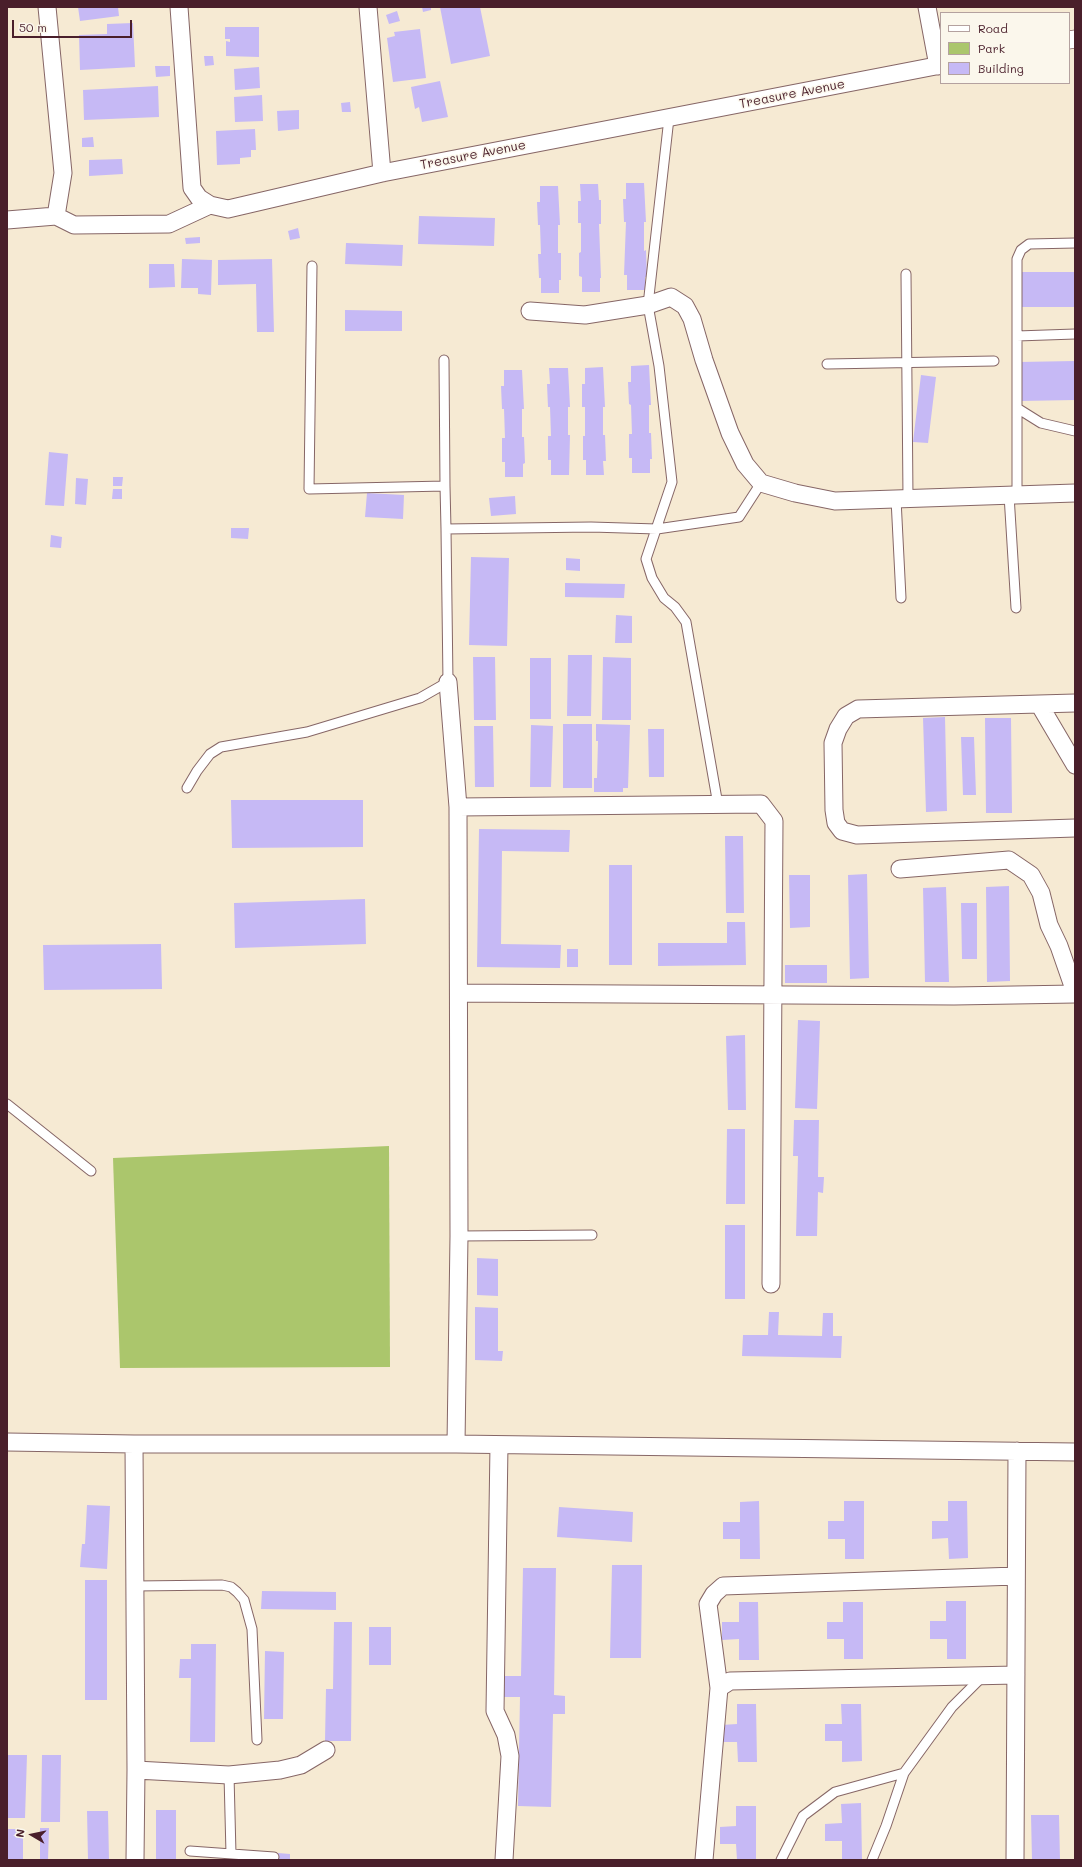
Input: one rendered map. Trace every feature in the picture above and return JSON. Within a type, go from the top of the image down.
[{"type":"street","points":[[47,7],[63,173],[56,216]]},
{"type":"street","points":[[179,7],[192,188],[200,198],[210,205]]},
{"type":"street","points":[[368,7],[382,173]]},
{"type":"street","points":[[927,7],[940,66]]},
{"type":"street","name":"Treasure Avenue","points":[[210,205],[228,209],[382,173],[940,66]]},
{"type":"street","points":[[7,220],[56,216],[74,225],[168,224],[210,205]]},
{"type":"street","points":[[530,311],[585,315],[648,305],[671,297],[685,306],[692,319],[704,360],[730,433],[745,464],[761,483],[795,493],[835,501],[1075,493]]},
{"type":"street","points":[[448,682],[458,807],[459,1236],[456,1444]]},
{"type":"street","points":[[1075,703],[858,709],[846,716],[838,729],[834,743],[834,810],[836,823],[842,831],[856,835],[1075,828]]},
{"type":"street","points":[[1039,704],[1075,765]]},
{"type":"street","points":[[458,807],[761,804],[774,822],[771,1284]]},
{"type":"street","points":[[459,993],[954,996],[1074,985],[1049,925],[1041,893],[1031,876],[1009,860],[900,869]]},
{"type":"street","points":[[7,1442],[134,1444],[456,1444],[1075,1452]]},
{"type":"street","points":[[134,1444],[136,1770],[134,1860]]},
{"type":"street","points":[[499,1445],[495,1711],[506,1734],[510,1756],[504,1860]]},
{"type":"street","points":[[1015,1860],[1017,1451]]},
{"type":"street","points":[[704,1860],[719,1688],[708,1604],[714,1594],[723,1586],[1016,1576]]},
{"type":"street","points":[[719,1688],[730,1681],[1016,1675]]},
{"type":"street","points":[[136,1770],[229,1775],[280,1770],[301,1765],[326,1750]]},
{"type":"lane","points":[[669,118],[648,305],[659,366],[672,482],[646,559],[652,578],[664,598],[675,607],[686,622],[718,805]]},
{"type":"lane","points":[[1016,608],[1013,495],[1017,408],[1017,259],[1021,250],[1029,244],[1075,243]]},
{"type":"lane","points":[[312,266],[309,489],[445,486]]},
{"type":"lane","points":[[901,598],[902,498],[907,363],[906,274]]},
{"type":"lane","points":[[1017,336],[1075,334]]},
{"type":"lane","points":[[186,788],[210,754],[221,747],[307,732],[420,698],[448,682],[444,360]]},
{"type":"lane","points":[[827,364],[994,361]]},
{"type":"lane","points":[[1017,408],[1041,423],[1075,431]]},
{"type":"lane","points":[[446,529],[592,527],[657,529],[739,517],[761,483]]},
{"type":"lane","points":[[7,1104],[91,1171]]},
{"type":"lane","points":[[459,1236],[592,1235]]},
{"type":"lane","points":[[135,1586],[222,1584],[231,1587],[244,1600],[252,1629],[257,1740]]},
{"type":"lane","points":[[872,1860],[886,1826],[904,1773],[952,1707],[983,1676]]},
{"type":"lane","points":[[781,1860],[803,1816],[835,1792],[904,1773]]},
{"type":"lane","points":[[229,1775],[231,1854]]},
{"type":"lane","points":[[190,1852],[274,1857]]},
{"type":"green space","points":[[389,1146],[390,1367],[120,1368],[113,1158]]},
{"type":"building","points":[[78,7],[118,7],[119,16],[80,21]]},
{"type":"building","points":[[422,7],[431,7],[431,10],[423,12]]},
{"type":"building","points":[[440,7],[480,7],[490,56],[451,64]]},
{"type":"building","points":[[397,11],[400,21],[389,24],[386,15]]},
{"type":"building","points":[[133,23],[135,67],[80,70],[79,35],[107,34],[107,24]]},
{"type":"building","points":[[225,27],[259,27],[259,57],[226,56],[226,41],[230,42],[230,39],[225,39]]},
{"type":"building","points":[[420,29],[426,78],[393,82],[387,38],[395,36],[394,32]]},
{"type":"building","points":[[204,56],[213,56],[214,65],[205,66]]},
{"type":"building","points":[[155,66],[170,66],[170,76],[156,77]]},
{"type":"building","points":[[259,67],[260,88],[235,90],[234,69]]},
{"type":"building","points":[[440,81],[448,117],[422,122],[419,107],[415,109],[411,87]]},
{"type":"building","points":[[158,86],[159,117],[84,120],[83,90]]},
{"type":"building","points":[[262,95],[263,121],[235,122],[234,97]]},
{"type":"building","points":[[350,102],[351,112],[342,112],[341,103]]},
{"type":"building","points":[[299,110],[299,129],[278,131],[277,111]]},
{"type":"building","points":[[255,129],[256,150],[251,150],[251,157],[240,158],[240,164],[217,165],[216,131]]},
{"type":"building","points":[[93,137],[94,147],[82,147],[82,138]]},
{"type":"building","points":[[122,159],[123,174],[89,176],[89,160]]},
{"type":"building","points":[[626,183],[644,183],[646,222],[644,222],[644,251],[646,250],[647,277],[645,277],[645,290],[627,290],[627,275],[624,275],[626,222],[624,222],[623,199],[626,199]]},
{"type":"building","points":[[580,184],[598,184],[599,200],[601,200],[601,224],[599,224],[601,278],[600,292],[582,292],[582,277],[579,276],[581,223],[578,223],[578,201],[581,201]]},
{"type":"building","points":[[540,186],[558,186],[560,225],[558,225],[558,253],[561,253],[561,280],[559,280],[559,293],[541,293],[538,254],[541,254],[540,225],[538,225],[537,202],[540,202]]},
{"type":"building","points":[[419,216],[495,218],[494,246],[418,244]]},
{"type":"building","points":[[298,228],[300,238],[290,240],[288,231]]},
{"type":"building","points":[[200,237],[200,243],[186,244],[185,238]]},
{"type":"building","points":[[346,243],[403,245],[402,266],[345,264]]},
{"type":"building","points":[[182,259],[212,260],[211,295],[198,294],[198,288],[181,288]]},
{"type":"building","points":[[272,259],[274,332],[257,332],[256,284],[218,285],[218,260]]},
{"type":"building","points":[[149,264],[174,264],[175,287],[149,288]]},
{"type":"building","points":[[1021,272],[1075,272],[1075,307],[1021,307]]},
{"type":"building","points":[[345,310],[402,311],[402,331],[345,331]]},
{"type":"building","points":[[1075,361],[1075,400],[1020,401],[1019,362]]},
{"type":"building","points":[[649,365],[651,405],[649,405],[649,433],[651,433],[652,459],[650,459],[650,473],[632,473],[632,458],[629,458],[629,434],[632,434],[631,405],[629,404],[628,382],[631,382],[631,366]]},
{"type":"building","points":[[603,367],[605,407],[603,407],[603,435],[605,435],[606,461],[603,461],[604,475],[586,475],[586,460],[583,460],[585,407],[582,407],[582,384],[585,384],[585,368]]},
{"type":"building","points":[[549,368],[568,368],[570,407],[568,407],[568,435],[570,435],[569,475],[551,475],[551,460],[548,460],[548,436],[551,436],[550,407],[548,407],[547,384],[550,384]]},
{"type":"building","points":[[504,370],[522,370],[524,409],[522,409],[522,437],[524,437],[525,463],[523,464],[523,477],[505,477],[505,462],[502,462],[502,438],[505,438],[504,409],[502,409],[501,386],[504,386]]},
{"type":"building","points":[[921,375],[936,377],[928,443],[913,442]]},
{"type":"building","points":[[49,452],[68,454],[64,506],[45,505]]},
{"type":"building","points":[[113,477],[123,477],[122,486],[113,486]]},
{"type":"building","points":[[76,478],[88,479],[86,505],[75,504]]},
{"type":"building","points":[[113,489],[122,489],[122,499],[112,499]]},
{"type":"building","points":[[367,493],[404,495],[403,519],[365,517]]},
{"type":"building","points":[[515,496],[516,514],[491,516],[489,498]]},
{"type":"building","points":[[231,528],[249,528],[248,539],[231,538]]},
{"type":"building","points":[[51,535],[62,537],[61,548],[50,547]]},
{"type":"building","points":[[471,557],[509,558],[507,646],[469,645]]},
{"type":"building","points":[[566,558],[580,559],[580,571],[566,570]]},
{"type":"building","points":[[565,583],[625,584],[624,598],[565,597]]},
{"type":"building","points":[[616,615],[632,616],[632,643],[615,643]]},
{"type":"building","points":[[568,655],[592,655],[591,716],[567,716]]},
{"type":"building","points":[[473,657],[495,657],[496,720],[474,720]]},
{"type":"building","points":[[603,657],[631,658],[631,720],[602,720]]},
{"type":"building","points":[[530,658],[551,658],[551,719],[530,719]]},
{"type":"building","points":[[945,717],[947,811],[926,812],[923,718]]},
{"type":"building","points":[[985,718],[1011,718],[1012,813],[986,813]]},
{"type":"building","points":[[563,724],[592,724],[592,788],[563,788]]},
{"type":"building","points":[[596,724],[630,725],[628,788],[623,788],[623,792],[594,792],[594,778],[597,778],[598,741],[596,741]]},
{"type":"building","points":[[531,725],[553,726],[551,787],[530,787]]},
{"type":"building","points":[[474,726],[493,726],[494,787],[475,787]]},
{"type":"building","points":[[648,729],[664,729],[664,777],[649,777]]},
{"type":"building","points":[[961,737],[974,737],[976,795],[963,795]]},
{"type":"building","points":[[231,800],[363,800],[363,847],[232,848]]},
{"type":"building","points":[[479,829],[570,830],[569,852],[502,851],[501,944],[561,945],[560,968],[477,967]]},
{"type":"building","points":[[725,836],[743,836],[744,913],[726,913]]},
{"type":"building","points":[[609,865],[632,865],[632,965],[609,965]]},
{"type":"building","points":[[867,874],[869,978],[850,979],[848,875]]},
{"type":"building","points":[[789,875],[810,875],[810,927],[790,928]]},
{"type":"building","points":[[1009,886],[1010,981],[987,982],[986,887]]},
{"type":"building","points":[[946,887],[949,982],[925,982],[923,888]]},
{"type":"building","points":[[365,899],[366,944],[235,948],[234,903]]},
{"type":"building","points":[[961,903],[977,903],[977,959],[962,959]]},
{"type":"building","points":[[727,922],[745,922],[746,965],[658,966],[658,943],[727,943]]},
{"type":"building","points":[[161,944],[162,989],[44,990],[43,945]]},
{"type":"building","points":[[567,949],[578,949],[578,967],[567,967]]},
{"type":"building","points":[[785,965],[827,965],[827,983],[785,983]]},
{"type":"building","points":[[798,1020],[820,1021],[817,1109],[795,1108]]},
{"type":"building","points":[[745,1035],[746,1110],[728,1110],[726,1036]]},
{"type":"building","points":[[794,1120],[819,1120],[818,1177],[824,1177],[823,1193],[818,1192],[817,1236],[796,1236],[798,1156],[793,1156]]},
{"type":"building","points":[[727,1129],[745,1129],[745,1204],[726,1204]]},
{"type":"building","points":[[725,1225],[745,1225],[745,1299],[725,1299]]},
{"type":"building","points":[[477,1258],[498,1259],[498,1296],[477,1295]]},
{"type":"building","points":[[475,1307],[498,1308],[498,1351],[503,1351],[502,1361],[475,1360]]},
{"type":"building","points":[[769,1312],[779,1312],[778,1335],[822,1336],[823,1313],[833,1313],[833,1336],[842,1336],[841,1358],[742,1356],[743,1335],[768,1335]]},
{"type":"building","points":[[759,1501],[760,1559],[740,1559],[740,1539],[723,1539],[723,1522],[740,1522],[740,1502]]},
{"type":"building","points":[[844,1501],[864,1501],[864,1559],[845,1559],[845,1539],[828,1539],[828,1521],[844,1521]]},
{"type":"building","points":[[948,1501],[967,1501],[968,1558],[949,1559],[948,1538],[932,1539],[932,1521],[948,1521]]},
{"type":"building","points":[[87,1505],[110,1506],[107,1569],[80,1567],[82,1544],[85,1544]]},
{"type":"building","points":[[559,1507],[633,1512],[632,1542],[557,1537]]},
{"type":"building","points":[[612,1565],[642,1565],[641,1658],[610,1658]]},
{"type":"building","points":[[523,1568],[556,1568],[554,1695],[565,1696],[565,1714],[553,1714],[551,1807],[518,1806],[520,1697],[499,1697],[500,1676],[521,1676]]},
{"type":"building","points":[[85,1580],[107,1580],[107,1700],[85,1700]]},
{"type":"building","points":[[262,1591],[336,1592],[336,1610],[261,1609]]},
{"type":"building","points":[[946,1601],[966,1601],[966,1659],[947,1659],[947,1639],[930,1639],[930,1621],[946,1621]]},
{"type":"building","points":[[739,1602],[758,1602],[759,1660],[739,1660],[739,1639],[722,1640],[722,1622],[739,1622]]},
{"type":"building","points":[[843,1602],[863,1602],[863,1659],[844,1659],[844,1639],[827,1639],[827,1622],[843,1622]]},
{"type":"building","points":[[334,1622],[352,1622],[351,1741],[325,1741],[326,1689],[333,1689]]},
{"type":"building","points":[[369,1627],[391,1627],[391,1665],[369,1665]]},
{"type":"building","points":[[191,1644],[216,1644],[215,1742],[190,1742],[191,1678],[179,1678],[180,1659],[191,1659]]},
{"type":"building","points":[[265,1651],[284,1652],[283,1719],[264,1719]]},
{"type":"building","points":[[737,1704],[756,1704],[757,1762],[738,1762],[737,1742],[721,1742],[721,1725],[737,1724]]},
{"type":"building","points":[[841,1704],[861,1704],[862,1761],[842,1762],[842,1741],[825,1741],[825,1724],[842,1724]]},
{"type":"building","points":[[7,1755],[27,1755],[25,1818],[7,1818]]},
{"type":"building","points":[[42,1755],[61,1755],[60,1822],[41,1822]]},
{"type":"building","points":[[861,1803],[862,1860],[842,1860],[842,1841],[825,1841],[825,1824],[842,1823],[841,1804]]},
{"type":"building","points":[[736,1806],[756,1806],[756,1860],[737,1860],[736,1844],[720,1844],[720,1827],[736,1826]]},
{"type":"building","points":[[156,1810],[176,1810],[176,1860],[156,1860]]},
{"type":"building","points":[[87,1811],[108,1811],[109,1860],[88,1860]]},
{"type":"building","points":[[1031,1815],[1059,1815],[1060,1860],[1032,1860]]},
{"type":"building","points":[[40,1828],[49,1828],[48,1860],[40,1860]]},
{"type":"building","points":[[7,1829],[23,1829],[23,1860],[7,1860]]},
{"type":"building","points":[[278,1853],[290,1854],[290,1860],[278,1860]]}]
